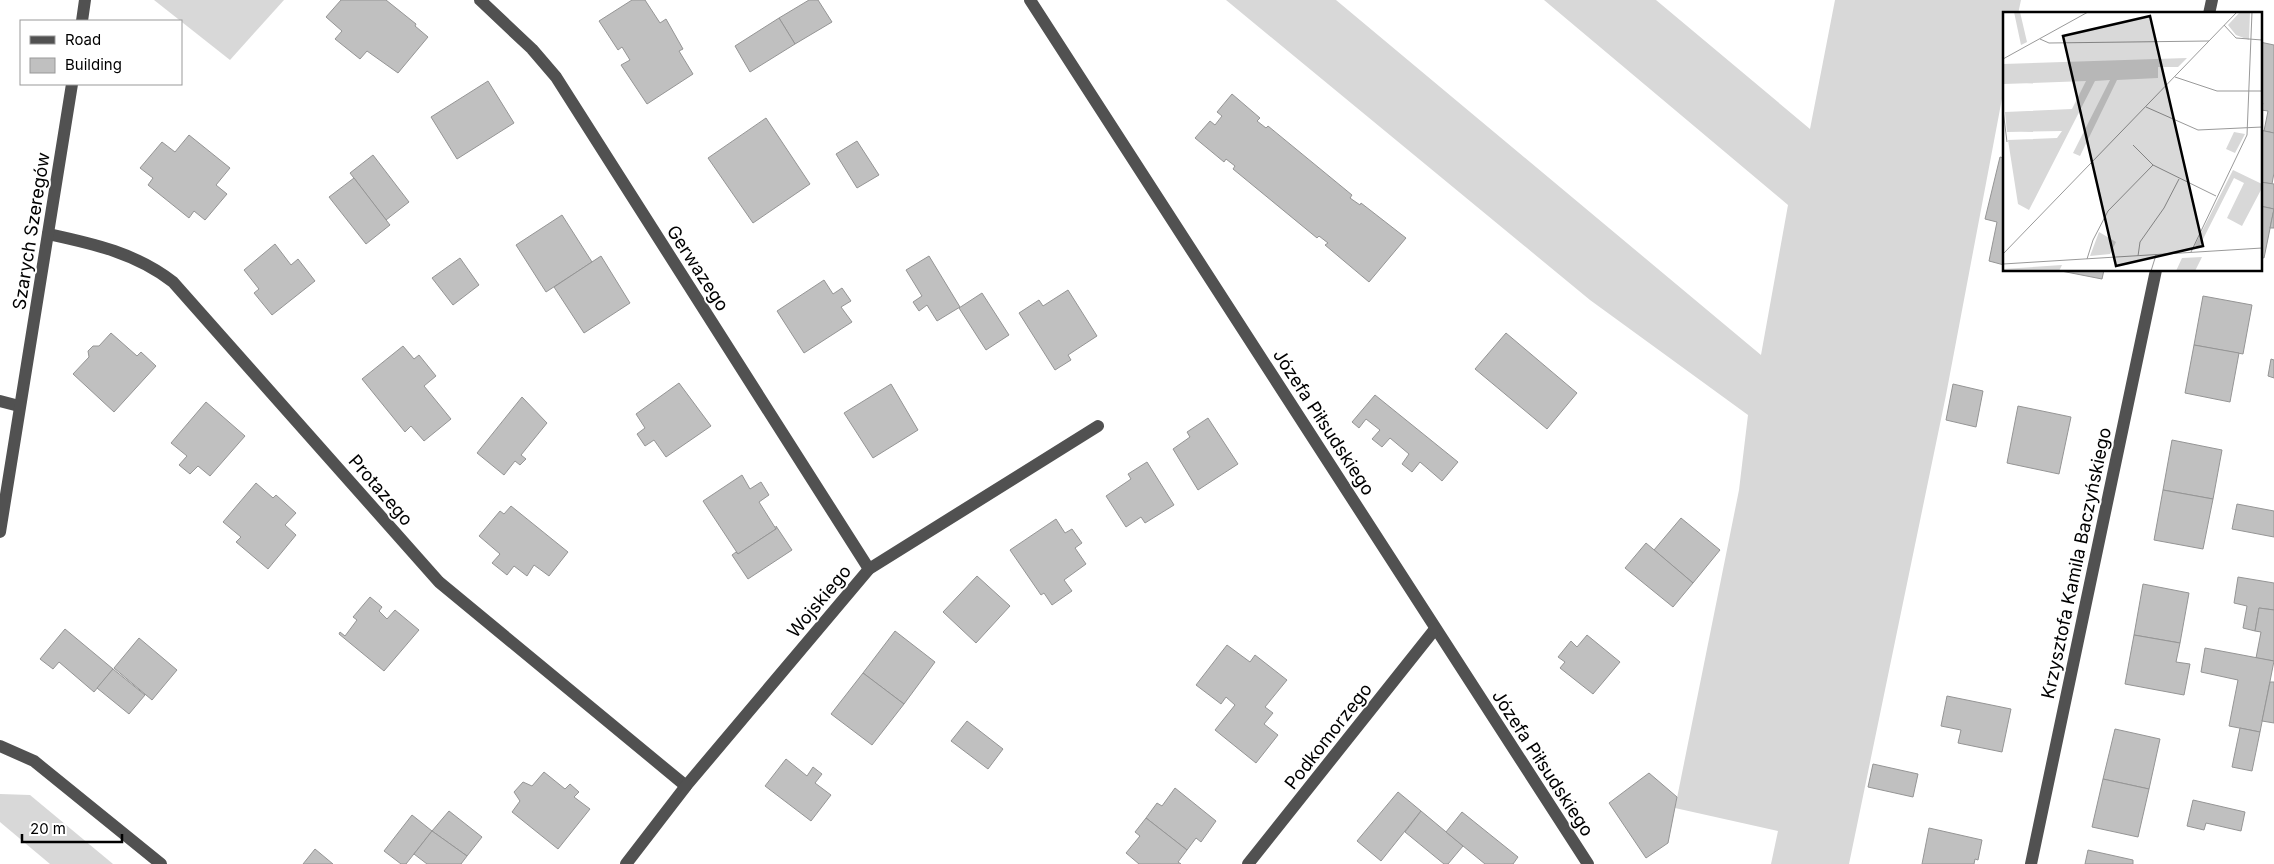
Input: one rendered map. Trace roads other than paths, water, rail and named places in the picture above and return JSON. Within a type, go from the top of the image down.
[{"type":"street","points":[[82,20],[86,0]]},
{"type":"street","name":"Gerwazego","points":[[480,0],[532,49],[556,77],[869,568]]},
{"type":"street","name":"Józefa Piłsudskiego","points":[[1030,0],[1588,864]]},
{"type":"street","name":"Szarych Szeregów","points":[[0,532],[72,85]]},
{"type":"street","name":"Protazego","points":[[48,234],[106,247],[135,258],[156,269],[173,282],[439,582],[686,786]]},
{"type":"street","name":"Krzysztofa Kamila Baczyńskiego","points":[[2031,864],[2156,271]]},
{"type":"street","points":[[0,401],[19,406]]},
{"type":"street","name":"Wojskiego","points":[[626,864],[686,786],[869,568],[1098,426]]},
{"type":"street","name":"Podkomorzego","points":[[1248,864],[1435,629]]},
{"type":"street","points":[[0,746],[34,761],[161,864]]}]
